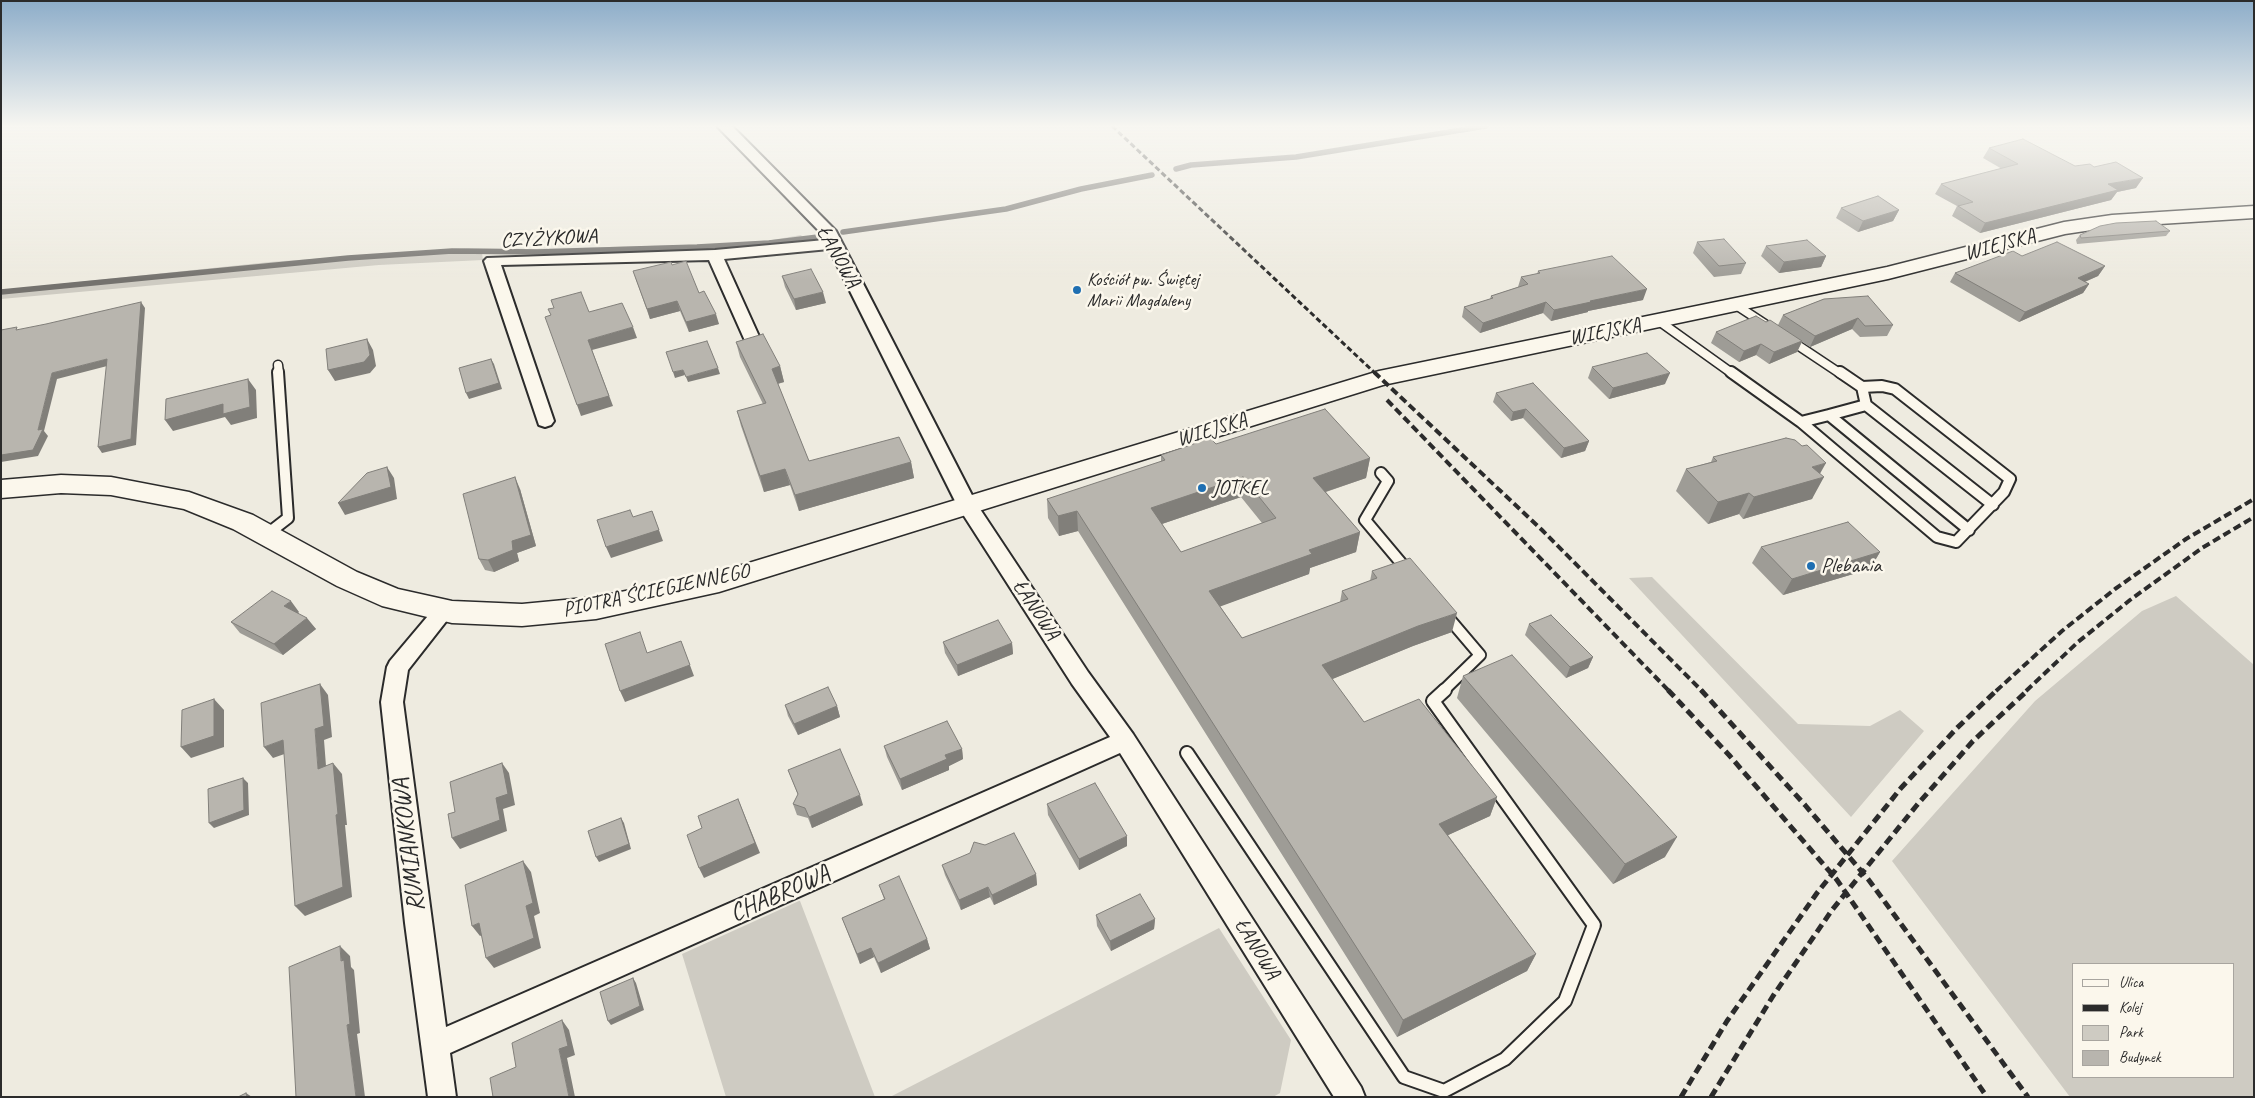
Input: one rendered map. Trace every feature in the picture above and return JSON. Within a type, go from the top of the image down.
[{"type":"street","name":"ŁANOWA","points":[[775,177],[828,231],[968,505],[1080,678],[1125,741],[1344,1095]]},
{"type":"street","name":"WIEJSKA","points":[[968,505],[1379,378],[1888,274],[2064,228],[2112,221],[2254,212]]},
{"type":"street","name":"CZYŻYKOWA","points":[[545,421],[492,261],[714,254],[833,244]]},
{"type":"street","points":[[714,254],[754,343]]},
{"type":"street","name":"PIOTRA ŚCIEGIENNEGO","points":[[1,489],[61,484],[111,486],[190,501],[243,522],[347,579],[392,598],[445,610],[522,615],[596,608],[719,582],[968,505]]},
{"type":"street","name":"RUMIANKOWA","points":[[442,1097],[392,702],[398,667],[445,610]]},
{"type":"street","name":"CHABROWA","points":[[435,1046],[1125,741]]},
{"type":"lane","points":[[1736,306],[1771,328]]},
{"type":"lane","points":[[1659,321],[1801,422],[1937,537],[1956,542],[2008,487],[2010,479],[2006,474],[1895,390],[1882,386],[1862,388],[1779,334]]},
{"type":"lane","points":[[266,535],[288,518],[278,365]]},
{"type":"lane","points":[[1862,388],[1866,405],[1993,505]]},
{"type":"lane","points":[[1801,422],[1866,405]]},
{"type":"lane","points":[[1829,415],[1969,530]]},
{"type":"lane","points":[[1381,473],[1388,481],[1365,520],[1416,580]]},
{"type":"lane","points":[[1187,753],[1404,1077],[1444,1091],[1505,1059],[1565,1001],[1594,925],[1434,701],[1480,655],[1435,602]]},
{"type":"green space","points":[[801,235],[806,241],[712,249],[482,253],[483,260],[379,265],[1,299],[1,290],[270,262],[467,248],[534,249],[721,244],[772,240]]},
{"type":"green space","points":[[1652,577],[1798,724],[1870,726],[1900,710],[1924,731],[1851,817],[1629,578]]},
{"type":"green space","points":[[2176,596],[2254,665],[2254,1097],[2070,1097],[1892,861],[2035,701],[2142,611]]},
{"type":"green space","points":[[799,901],[875,1097],[726,1097],[682,954]]},
{"type":"green space","points":[[1219,928],[1291,1040],[1280,1093],[1273,1097],[890,1097]]},
{"type":"building","points":[[1967,177],[2143,178],[2108,184],[2118,190],[1985,223],[1958,206],[1973,202],[1941,184]]},
{"type":"building","points":[[1878,196],[1899,210],[1863,221],[1841,208]]},
{"type":"building","points":[[2156,221],[2170,231],[2081,238],[2080,235],[2100,226],[2116,223]]},
{"type":"building","points":[[1724,239],[1746,263],[1719,266],[1697,242]]},
{"type":"building","points":[[1807,240],[1826,256],[1784,262],[1766,246]]},
{"type":"building","points":[[2057,242],[2105,266],[2078,278],[2089,284],[2025,312],[1955,273],[2013,251],[2022,256]]},
{"type":"building","points":[[1612,256],[1647,289],[1554,310],[1546,302],[1483,323],[1464,307],[1528,284],[1521,277],[1540,273],[1538,271]]},
{"type":"building","points":[[686,261],[699,293],[704,291],[716,314],[686,322],[677,301],[647,309],[633,271],[671,262],[672,265]]},
{"type":"building","points":[[811,269],[823,292],[794,299],[782,276]]},
{"type":"building","points":[[581,292],[589,312],[622,303],[633,327],[588,340],[609,396],[577,405],[545,317],[551,315],[548,309],[554,308],[551,300]]},
{"type":"building","points":[[1868,296],[1893,325],[1865,326],[1858,318],[1815,336],[1783,315],[1824,299]]},
{"type":"building","points":[[141,302],[131,439],[98,447],[107,359],[52,373],[38,430],[43,429],[33,450],[1,455],[1,330],[17,327],[16,330],[46,324]]},
{"type":"building","points":[[1756,316],[1766,322],[1770,320],[1802,341],[1774,352],[1761,344],[1744,351],[1716,332]]},
{"type":"building","points":[[763,334],[780,366],[772,369],[809,461],[899,437],[911,462],[795,495],[785,469],[760,476],[737,411],[766,403],[736,342]]},
{"type":"building","points":[[367,339],[370,355],[364,362],[328,370],[326,349]]},
{"type":"building","points":[[707,341],[718,368],[686,377],[683,370],[673,372],[666,352]]},
{"type":"building","points":[[1647,353],[1670,373],[1613,388],[1592,367]]},
{"type":"building","points":[[491,359],[499,383],[466,393],[459,368]]},
{"type":"building","points":[[248,379],[250,407],[223,414],[223,404],[165,420],[166,399]]},
{"type":"building","points":[[1533,383],[1589,441],[1564,448],[1526,409],[1513,412],[1496,393]]},
{"type":"building","points":[[1325,409],[1370,458],[1313,478],[1360,532],[1309,550],[1312,554],[1209,591],[1242,638],[1348,599],[1342,591],[1377,578],[1372,571],[1410,558],[1457,613],[1418,626],[1322,665],[1364,722],[1419,699],[1497,797],[1439,824],[1536,954],[1403,1020],[1077,511],[1058,516],[1047,499],[1165,460],[1161,455],[1205,440],[1211,439],[1216,444]],"holes":[[[1243,477],[1276,518],[1181,552],[1151,508]]]},
{"type":"building","points":[[1786,438],[1795,440],[1802,446],[1807,445],[1826,463],[1812,467],[1824,477],[1754,497],[1749,493],[1718,502],[1686,469],[1717,461],[1713,457]]},
{"type":"building","points":[[387,467],[391,487],[338,503],[367,473]]},
{"type":"building","points":[[515,477],[531,535],[512,541],[513,550],[488,560],[479,559],[463,494]]},
{"type":"building","points":[[630,510],[633,517],[652,511],[659,530],[606,547],[597,520]]},
{"type":"building","points":[[1848,522],[1880,552],[1792,579],[1761,547]]},
{"type":"building","points":[[272,591],[291,601],[284,606],[307,618],[274,644],[231,622]]},
{"type":"building","points":[[1551,615],[1593,657],[1570,667],[1529,624]]},
{"type":"building","points":[[998,620],[1012,643],[957,665],[943,642]]},
{"type":"building","points":[[640,632],[647,653],[681,641],[690,665],[620,691],[605,644]]},
{"type":"building","points":[[1512,655],[1677,837],[1625,864],[1463,676]]},
{"type":"building","points":[[320,684],[324,726],[315,729],[318,769],[333,763],[343,887],[295,906],[283,740],[264,747],[261,703]]},
{"type":"building","points":[[828,687],[837,706],[794,724],[785,705]]},
{"type":"building","points":[[214,699],[214,736],[181,747],[182,710]]},
{"type":"building","points":[[947,721],[962,749],[945,755],[947,759],[900,779],[884,746]]},
{"type":"building","points":[[840,749],[860,795],[809,817],[805,808],[793,804],[798,794],[788,770]]},
{"type":"building","points":[[502,763],[508,794],[496,798],[500,820],[452,838],[448,814],[455,812],[450,782]]},
{"type":"building","points":[[243,778],[244,810],[209,823],[208,789]]},
{"type":"building","points":[[1095,783],[1127,836],[1079,859],[1047,804]]},
{"type":"building","points":[[738,799],[755,843],[699,868],[687,835],[702,828],[698,816]]},
{"type":"building","points":[[621,818],[629,844],[596,857],[588,831]]},
{"type":"building","points":[[1014,833],[1036,874],[992,895],[988,887],[959,900],[942,865],[970,853],[974,842],[985,845]]},
{"type":"building","points":[[523,861],[533,903],[526,906],[534,938],[486,958],[479,923],[472,926],[465,885]]},
{"type":"building","points":[[899,876],[927,939],[878,963],[871,948],[857,954],[842,918],[885,899],[879,885]]},
{"type":"building","points":[[1140,894],[1155,919],[1110,941],[1096,915]]},
{"type":"building","points":[[340,946],[341,961],[344,960],[350,1024],[347,1025],[356,1097],[296,1097],[289,967]]},
{"type":"building","points":[[633,978],[640,1006],[608,1021],[600,992]]},
{"type":"building","points":[[562,1020],[568,1046],[559,1049],[569,1097],[493,1097],[490,1078],[516,1067],[512,1043]]},
{"type":"building","points":[[246,1093],[247,1097],[238,1097]]},
{"type":"waterway","points":[[843,232],[1006,209],[1081,189],[1141,177]]},
{"type":"waterway","points":[[1,292],[348,258],[452,251],[537,252],[697,247],[769,243],[818,237]]},
{"type":"railway","points":[[1167,177],[1376,374]]},
{"type":"railway","points":[[1374,372],[1542,530],[1702,691]]},
{"type":"railway","points":[[1387,400],[1669,691]]},
{"type":"railway","points":[[1996,691],[2062,631],[2115,589],[2186,539],[2254,499]]},
{"type":"railway","points":[[2026,691],[2078,642],[2130,600],[2202,548],[2254,517]]},
{"type":"railway","points":[[1668,690],[1729,755],[1832,874]]},
{"type":"railway","points":[[1701,690],[1847,855]]},
{"type":"railway","points":[[1847,855],[1901,788],[1957,728],[1997,690]]},
{"type":"railway","points":[[1862,872],[1917,805],[1973,741],[2028,690]]},
{"type":"railway","points":[[1832,874],[1847,855]]},
{"type":"railway","points":[[1847,855],[1862,872]]},
{"type":"railway","points":[[1846,893],[1862,872]]},
{"type":"railway","points":[[1862,872],[2028,1097]]},
{"type":"railway","points":[[1681,1097],[1727,1021],[1832,874]]},
{"type":"railway","points":[[1832,874],[1846,893]]},
{"type":"railway","points":[[1711,1097],[1773,996],[1846,893]]},
{"type":"railway","points":[[1846,893],[1987,1097]]},
{"type":"place","name":"Kościół pw. Świętej Marii Magdaleny","points":[[1077,290]]},
{"type":"place","name":"JOTKEL","points":[[1202,488]]},
{"type":"place","name":"Plebania","points":[[1811,566]]}]
